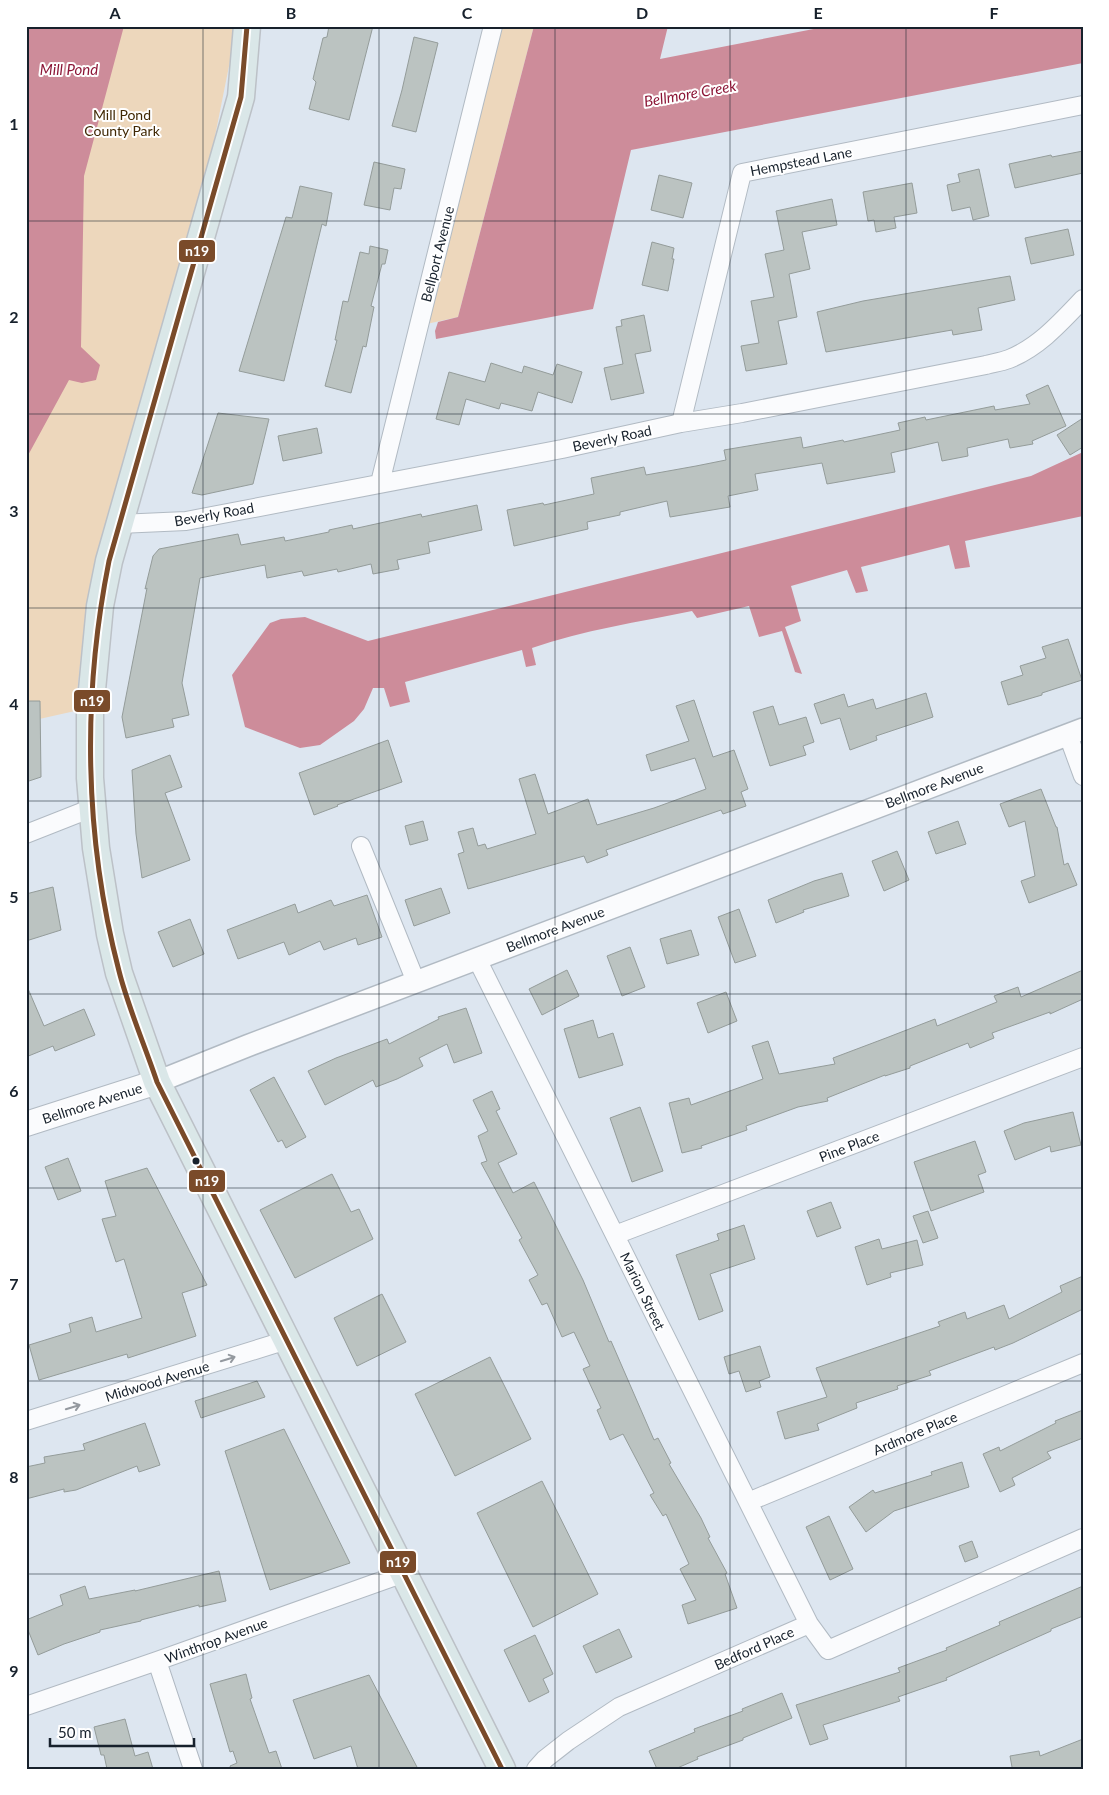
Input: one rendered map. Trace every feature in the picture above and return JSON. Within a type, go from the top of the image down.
[{"type":"main road","points":[[247,26],[241,97],[108,561],[100,606],[90,711],[90,778],[96,848],[119,972],[158,1082],[502,1769]]},
{"type":"main road","name":"Bellmore Avenue","points":[[26,1124],[158,1082]]},
{"type":"street","name":"Bellport Avenue","points":[[380,483],[494,26]]},
{"type":"street","name":"Hempstead Lane","points":[[681,423],[742,173],[1083,105]]},
{"type":"street","name":"Beverly Road","points":[[119,524],[186,522],[562,449],[681,423],[752,412],[986,366],[1009,359],[1032,347],[1083,299]]},
{"type":"street","points":[[1075,732],[1083,776]]},
{"type":"street","name":"Bellmore Avenue","points":[[158,1082],[1075,732]]},
{"type":"street","points":[[26,834],[92,808]]},
{"type":"street","points":[[361,846],[416,982]]},
{"type":"street","name":"Marion Street","points":[[477,959],[809,1624]]},
{"type":"street","name":"Pine Place","points":[[615,1235],[1083,1057]]},
{"type":"street","name":"Midwood Avenue","points":[[26,1421],[287,1340]]},
{"type":"street","name":"Ardmore Place","points":[[748,1502],[1083,1363]]},
{"type":"street","name":"Bedford Place","points":[[536,1769],[545,1759],[568,1741],[619,1707],[809,1624],[828,1650],[1083,1538]]},
{"type":"street","name":"Winthrop Avenue","points":[[26,1706],[157,1662],[404,1573]]},
{"type":"street","points":[[157,1662],[193,1769]]},
{"type":"green space","name":"Mill Pond County Park","points":[[26,26],[237,26],[202,201],[104,533],[85,620],[75,711],[26,722]]},
{"type":"green space","points":[[496,26],[534,26],[458,317],[422,325]]},
{"type":"water","name":"Mill Pond","points":[[26,26],[124,26],[84,176],[81,347],[100,365],[96,380],[82,383],[69,380],[26,459]]},
{"type":"water","name":"Bellmore Creek","points":[[534,26],[668,26],[660,59],[829,26],[1083,26],[1083,63],[631,150],[593,309],[436,339],[435,331],[438,322],[458,317]]},
{"type":"water","points":[[1083,452],[1083,516],[965,541],[970,567],[955,569],[949,545],[861,567],[868,591],[856,593],[847,570],[791,586],[801,621],[785,627],[802,674],[795,672],[782,631],[759,637],[749,606],[697,618],[692,611],[591,631],[532,648],[536,665],[526,667],[522,650],[405,682],[410,702],[390,707],[384,688],[373,688],[364,709],[354,721],[320,745],[300,748],[245,727],[232,675],[270,623],[281,619],[305,617],[368,641],[1031,476]]},
{"type":"building","points":[[329,26],[373,26],[349,120],[309,109],[316,82],[313,79],[323,38],[327,37]]},
{"type":"building","points":[[414,37],[438,43],[416,132],[392,126]]},
{"type":"building","points":[[1083,151],[1083,173],[1015,188],[1009,164],[1051,155],[1052,157]]},
{"type":"building","points":[[374,162],[405,169],[401,189],[394,188],[390,210],[364,205]]},
{"type":"building","points":[[979,169],[989,216],[973,220],[970,207],[952,211],[947,185],[960,182],[958,174]]},
{"type":"building","points":[[659,175],[692,183],[683,218],[651,210]]},
{"type":"building","points":[[912,183],[917,213],[894,217],[896,228],[876,232],[874,220],[868,221],[863,192]]},
{"type":"building","points":[[300,186],[332,193],[326,226],[322,224],[284,381],[239,371],[286,217],[292,218]]},
{"type":"building","points":[[832,199],[837,225],[802,232],[810,269],[789,274],[797,317],[778,321],[787,364],[746,371],[741,346],[759,343],[751,301],[774,297],[765,254],[784,250],[776,211]]},
{"type":"building","points":[[1068,229],[1074,255],[1031,264],[1025,238]]},
{"type":"building","points":[[652,242],[674,248],[672,259],[674,259],[668,291],[642,285]]},
{"type":"building","points":[[370,246],[388,250],[385,264],[382,264],[371,306],[374,307],[366,347],[363,346],[351,393],[325,386],[337,340],[335,340],[343,301],[348,302],[360,252],[369,254]]},
{"type":"building","points":[[1010,276],[1015,300],[978,308],[982,330],[953,335],[952,330],[826,352],[817,312],[863,301]]},
{"type":"building","points":[[644,315],[651,351],[635,354],[644,393],[611,400],[604,368],[623,364],[616,327],[622,326],[621,320]]},
{"type":"building","points":[[491,363],[522,373],[524,366],[553,375],[557,364],[582,372],[572,403],[538,392],[532,411],[501,403],[499,409],[466,399],[459,425],[436,419],[449,372],[485,382]]},
{"type":"building","points":[[1048,385],[1066,426],[1032,441],[1033,444],[1010,448],[1008,439],[967,448],[968,456],[942,461],[938,442],[891,453],[895,472],[827,484],[822,463],[755,474],[758,490],[728,496],[730,507],[670,517],[667,501],[620,512],[620,515],[587,522],[588,529],[514,546],[507,510],[543,503],[544,505],[594,494],[591,478],[644,467],[646,475],[696,466],[726,460],[724,450],[801,437],[803,448],[843,440],[844,442],[900,430],[898,423],[925,417],[926,420],[994,406],[995,410],[1030,404],[1026,395]]},
{"type":"building","points":[[218,413],[269,419],[253,484],[202,495],[192,493]]},
{"type":"building","points":[[1083,418],[1083,447],[1070,455],[1057,435]]},
{"type":"building","points":[[317,428],[322,453],[283,461],[278,436]]},
{"type":"building","points":[[477,505],[482,530],[428,542],[430,553],[397,560],[399,569],[373,574],[371,564],[338,572],[337,569],[304,576],[302,571],[267,578],[265,565],[200,578],[182,683],[189,715],[172,719],[174,727],[126,738],[122,717],[147,588],[145,589],[153,556],[159,549],[238,534],[241,545],[284,537],[285,541],[352,525],[353,529],[421,514],[422,517]]},
{"type":"building","points":[[1068,639],[1082,680],[1008,705],[1001,682],[1023,675],[1020,666],[1046,658],[1042,647]]},
{"type":"building","points":[[926,693],[933,717],[876,736],[877,740],[850,750],[840,718],[821,724],[814,704],[844,694],[848,707],[873,699],[876,709]]},
{"type":"building","points":[[694,700],[713,757],[734,750],[748,789],[741,792],[746,806],[723,814],[721,810],[606,850],[608,855],[587,863],[584,856],[468,889],[458,854],[464,852],[458,832],[473,828],[478,846],[485,844],[487,849],[536,834],[519,779],[535,774],[548,814],[588,799],[597,825],[654,808],[706,789],[695,758],[651,771],[646,755],[689,741],[676,706]]},
{"type":"building","points":[[26,701],[40,701],[41,777],[26,782]]},
{"type":"building","points":[[773,706],[779,725],[806,717],[814,742],[803,746],[806,755],[770,766],[753,712]]},
{"type":"building","points":[[388,740],[402,782],[314,815],[299,773]]},
{"type":"building","points":[[170,755],[182,787],[165,793],[190,860],[142,878],[136,834],[132,770]]},
{"type":"building","points":[[1041,789],[1057,827],[1064,865],[1068,863],[1077,885],[1029,903],[1021,881],[1035,876],[1025,821],[1009,827],[1000,804]]},
{"type":"building","points":[[423,821],[428,840],[410,845],[405,826]]},
{"type":"building","points":[[958,821],[966,844],[936,854],[928,832]]},
{"type":"building","points":[[897,851],[909,880],[884,891],[872,861]]},
{"type":"building","points":[[842,873],[849,896],[803,910],[804,912],[776,923],[768,900],[814,881]]},
{"type":"building","points":[[53,887],[61,930],[26,941],[26,894]]},
{"type":"building","points":[[441,888],[450,913],[414,926],[405,900]]},
{"type":"building","points":[[367,895],[382,937],[358,945],[356,938],[324,950],[320,941],[289,955],[284,942],[238,959],[227,930],[295,904],[298,913],[331,900],[334,906]]},
{"type":"building","points":[[739,909],[756,956],[735,963],[718,917]]},
{"type":"building","points":[[190,919],[204,954],[173,967],[158,932]]},
{"type":"building","points":[[691,930],[699,955],[667,964],[660,939]]},
{"type":"building","points":[[630,947],[645,987],[622,996],[607,956]]},
{"type":"building","points":[[567,970],[579,996],[542,1015],[529,989]]},
{"type":"building","points":[[1083,970],[1083,999],[1050,1014],[1050,1012],[992,1033],[994,1038],[970,1048],[968,1043],[910,1066],[910,1068],[885,1075],[827,1098],[828,1101],[798,1107],[746,1126],[747,1130],[701,1146],[702,1148],[682,1153],[669,1103],[689,1098],[691,1105],[763,1079],[752,1046],[768,1041],[779,1074],[835,1064],[833,1058],[935,1019],[937,1026],[997,1002],[994,996],[1018,987],[1021,997]]},
{"type":"building","points":[[26,984],[44,1026],[84,1009],[95,1035],[55,1051],[53,1046],[26,1057]]},
{"type":"building","points":[[726,992],[737,1021],[708,1033],[697,1003]]},
{"type":"building","points":[[466,1008],[482,1053],[454,1063],[447,1044],[419,1058],[423,1066],[397,1079],[376,1087],[373,1080],[325,1105],[308,1071],[336,1058],[387,1039],[389,1044],[439,1019],[438,1017]]},
{"type":"building","points":[[593,1020],[598,1038],[613,1033],[623,1065],[579,1078],[564,1029]]},
{"type":"building","points":[[274,1077],[306,1137],[286,1148],[282,1140],[278,1142],[250,1090]]},
{"type":"building","points":[[492,1091],[500,1109],[496,1111],[517,1154],[498,1163],[513,1193],[534,1182],[583,1280],[654,1440],[658,1438],[671,1463],[669,1464],[701,1518],[710,1537],[708,1538],[727,1573],[725,1574],[737,1608],[688,1624],[682,1605],[696,1600],[680,1569],[689,1564],[666,1514],[663,1516],[650,1495],[654,1493],[623,1434],[610,1440],[597,1410],[601,1408],[583,1369],[590,1366],[574,1332],[562,1337],[547,1303],[542,1305],[529,1280],[538,1275],[519,1240],[522,1238],[481,1163],[487,1161],[478,1136],[488,1131],[473,1100]]},
{"type":"building","points":[[640,1107],[663,1171],[632,1182],[610,1118]]},
{"type":"building","points":[[1073,1112],[1081,1145],[1051,1152],[1050,1146],[1015,1160],[1004,1131],[1024,1123]]},
{"type":"building","points":[[975,1141],[986,1172],[978,1175],[984,1192],[931,1211],[914,1162]]},
{"type":"building","points":[[68,1158],[81,1191],[58,1200],[45,1167]]},
{"type":"building","points":[[147,1168],[207,1285],[182,1293],[196,1336],[128,1358],[127,1354],[39,1380],[29,1345],[71,1332],[69,1324],[92,1317],[96,1332],[142,1318],[124,1259],[116,1262],[102,1219],[116,1216],[105,1181]]},
{"type":"building","points":[[332,1174],[351,1212],[359,1209],[373,1239],[295,1278],[260,1210]]},
{"type":"building","points":[[831,1202],[841,1228],[817,1237],[807,1211]]},
{"type":"building","points":[[928,1211],[938,1238],[923,1243],[913,1216]]},
{"type":"building","points":[[744,1225],[755,1259],[710,1274],[723,1311],[699,1320],[676,1255],[719,1240],[717,1234]]},
{"type":"building","points":[[879,1239],[882,1249],[917,1240],[923,1265],[890,1273],[891,1277],[867,1285],[855,1247]]},
{"type":"building","points":[[1083,1276],[1083,1309],[1013,1343],[995,1350],[994,1347],[929,1371],[931,1375],[897,1386],[898,1389],[856,1403],[857,1408],[817,1424],[819,1430],[785,1439],[777,1412],[827,1397],[816,1368],[940,1326],[938,1322],[965,1312],[967,1319],[1004,1305],[1009,1319],[1062,1292],[1060,1286]]},
{"type":"building","points":[[382,1294],[406,1342],[357,1366],[334,1318]]},
{"type":"building","points":[[760,1346],[770,1377],[759,1381],[761,1387],[746,1392],[739,1371],[729,1374],[724,1357]]},
{"type":"building","points":[[490,1357],[531,1439],[455,1476],[415,1394]]},
{"type":"building","points":[[257,1381],[265,1397],[201,1418],[195,1401]]},
{"type":"building","points":[[1083,1410],[1083,1438],[1047,1452],[1051,1458],[1012,1478],[1015,1485],[1000,1492],[983,1454],[999,1447],[1000,1451],[1056,1423],[1055,1421]]},
{"type":"building","points":[[145,1423],[160,1465],[139,1472],[137,1466],[76,1490],[64,1492],[64,1489],[26,1499],[26,1467],[45,1463],[44,1457],[85,1450],[83,1444]]},
{"type":"building","points":[[284,1429],[350,1563],[270,1590],[225,1451]]},
{"type":"building","points":[[962,1462],[969,1487],[894,1511],[866,1532],[849,1507],[873,1490],[875,1493],[932,1475],[931,1472]]},
{"type":"building","points":[[542,1481],[598,1594],[533,1627],[477,1513]]},
{"type":"building","points":[[829,1516],[853,1569],[830,1580],[806,1527]]},
{"type":"building","points":[[972,1541],[978,1557],[965,1562],[959,1546]]},
{"type":"building","points":[[219,1571],[226,1601],[199,1607],[199,1605],[100,1630],[100,1632],[38,1655],[26,1625],[26,1620],[63,1605],[60,1595],[85,1586],[89,1599],[135,1591]]},
{"type":"building","points":[[1083,1586],[1083,1616],[946,1678],[947,1680],[898,1697],[900,1701],[823,1725],[828,1739],[810,1745],[796,1705],[900,1672],[898,1668],[947,1650],[946,1648],[1000,1625],[999,1622]]},
{"type":"building","points":[[619,1629],[632,1657],[596,1673],[583,1646]]},
{"type":"building","points":[[535,1635],[553,1674],[543,1679],[549,1692],[529,1702],[504,1650]]},
{"type":"building","points":[[246,1674],[252,1698],[250,1699],[269,1753],[276,1751],[282,1769],[231,1769],[230,1766],[237,1763],[233,1751],[230,1752],[210,1684]]},
{"type":"building","points":[[369,1675],[418,1769],[358,1769],[351,1746],[314,1759],[293,1700]]},
{"type":"building","points":[[782,1693],[792,1718],[743,1738],[743,1740],[697,1757],[698,1759],[675,1769],[657,1769],[649,1751],[695,1732],[694,1729],[743,1711],[742,1709]]},
{"type":"building","points":[[125,1719],[135,1756],[148,1752],[153,1769],[107,1769],[104,1755],[101,1755],[94,1727]]},
{"type":"building","points":[[1083,1739],[1083,1769],[1010,1769],[1012,1767],[1010,1756],[1039,1751],[1040,1756]]},
{"type":"transit line","name":"n19","points":[[247,26],[241,97],[109,561],[100,612],[94,663],[91,715],[93,818],[99,869],[107,920],[119,971],[157,1082],[502,1769]]}]
